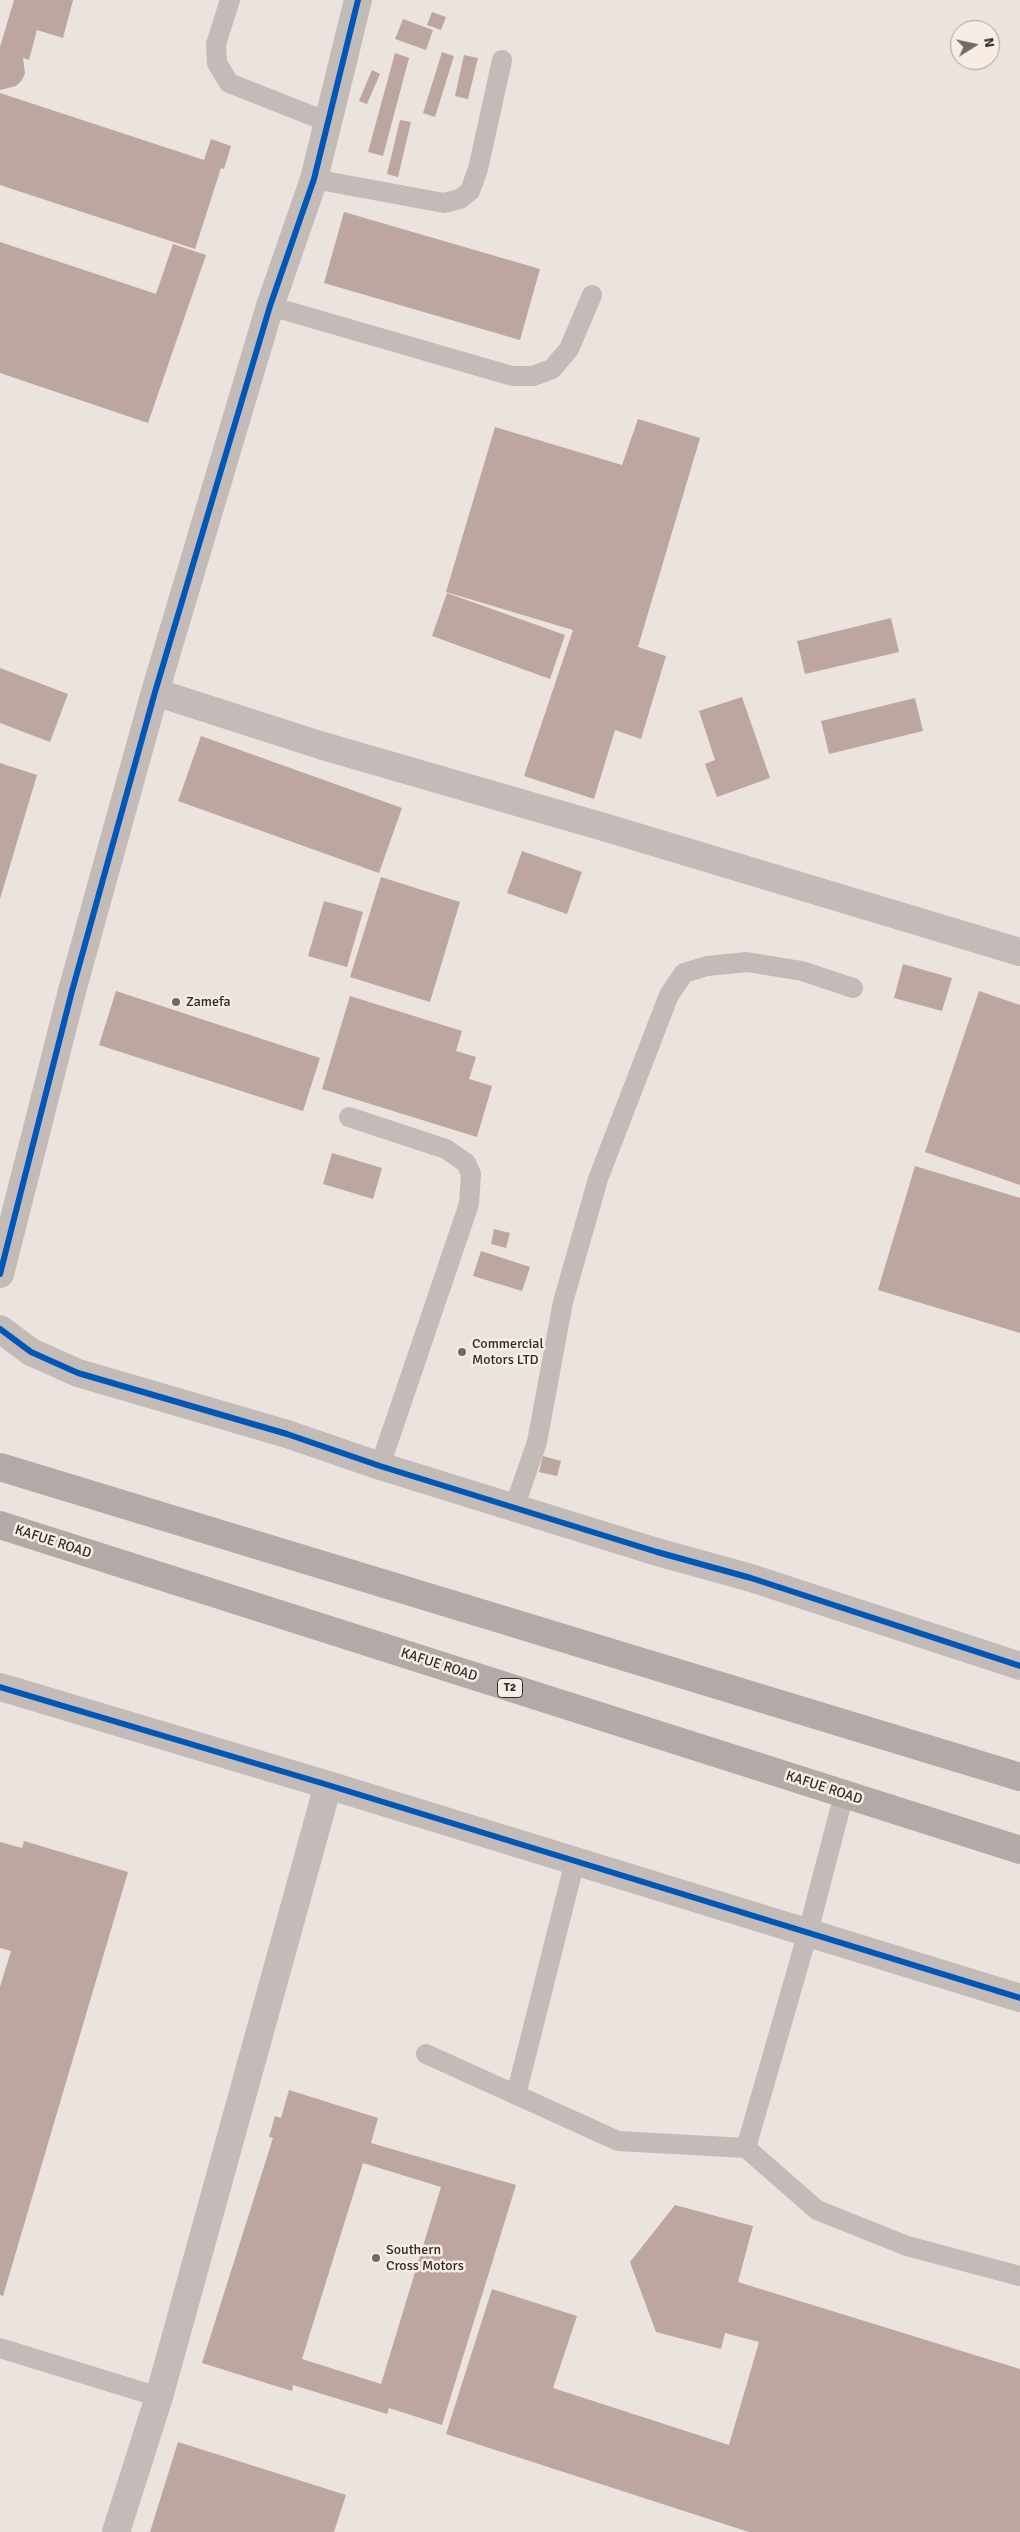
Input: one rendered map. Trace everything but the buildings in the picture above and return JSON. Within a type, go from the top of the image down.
[{"type":"main road","points":[[0,1467],[1020,1776]]},
{"type":"main road","name":"KAFUE ROAD","points":[[0,1525],[1020,1850]]},
{"type":"street","points":[[0,1274],[72,991],[155,692],[270,306],[314,179],[358,0]]},
{"type":"street","points":[[155,692],[323,746],[616,830],[1020,952]]},
{"type":"street","points":[[0,1329],[31,1352],[78,1373],[287,1434],[380,1466],[514,1508],[750,1578],[1020,1666]]},
{"type":"street","points":[[0,1687],[328,1785],[1020,1998]]},
{"type":"street","points":[[116,2532],[159,2397],[328,1785]]},
{"type":"lane","points":[[230,0],[216,44],[218,64],[229,83],[328,122]]},
{"type":"lane","points":[[314,179],[444,203],[460,199],[470,191],[478,169],[502,60]]},
{"type":"lane","points":[[270,306],[512,376],[533,376],[552,369],[569,349],[592,295]]},
{"type":"lane","points":[[514,1508],[537,1442],[563,1302],[598,1179],[669,995],[684,973],[707,966],[747,962],[802,970],[853,988]]},
{"type":"lane","points":[[350,1117],[446,1149],[466,1163],[471,1174],[469,1204],[380,1466]]},
{"type":"lane","points":[[746,2148],[808,1932],[844,1794]]},
{"type":"lane","points":[[516,2095],[575,1861]]},
{"type":"lane","points":[[426,2054],[618,2142],[746,2148],[817,2210],[907,2246],[1020,2276]]},
{"type":"lane","points":[[0,2348],[159,2397]]},
{"type":"cycle path","points":[[0,1274],[72,991],[155,692],[270,306],[314,179],[358,0]]},
{"type":"cycle path","points":[[0,1329],[31,1352],[78,1373],[287,1434],[380,1466],[657,1552],[751,1578],[1020,1666]]},
{"type":"cycle path","points":[[0,1687],[328,1785],[1020,1998]]},
{"type":"place","name":"Zamefa","points":[[176,1002]]},
{"type":"place","name":"Commercial Motors LTD","points":[[462,1352]]},
{"type":"place","name":"Southern Cross Motors","points":[[376,2258]]}]
